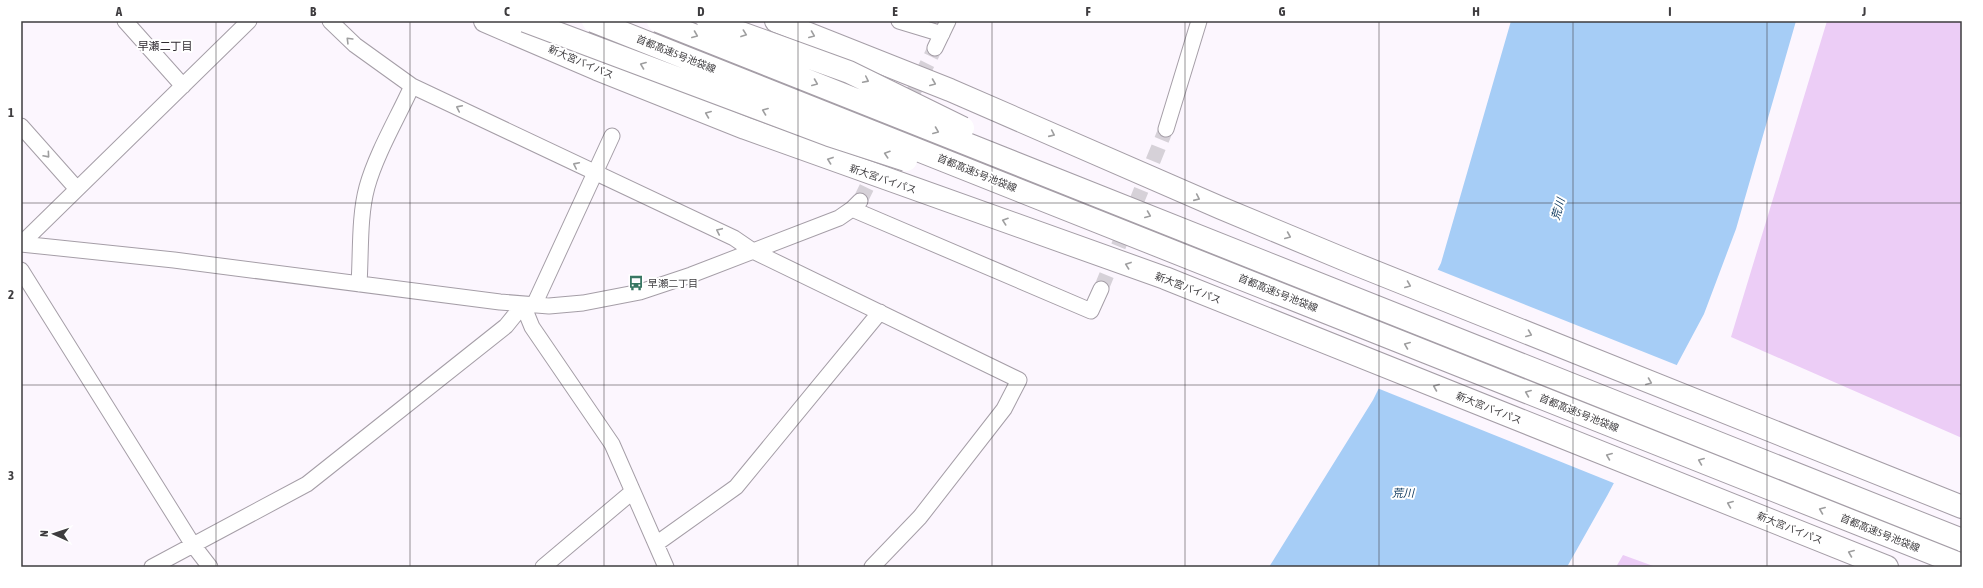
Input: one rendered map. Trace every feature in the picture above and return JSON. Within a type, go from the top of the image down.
[{"type":"highway","name":"新大宮バイパス","points":[[485,21],[597,69],[745,128],[1165,278],[1887,567]]},
{"type":"highway","points":[[525,21],[829,135],[1111,227]]},
{"type":"highway","name":"首都高速5号池袋線","points":[[593,21],[1962,565]]},
{"type":"highway","points":[[658,21],[1962,540]]},
{"type":"highway","points":[[708,21],[849,72],[1118,203]]},
{"type":"highway","points":[[776,21],[950,90],[1360,266],[1962,507]]},
{"type":"street","points":[[125,21],[183,86]]},
{"type":"street","points":[[21,244],[249,21]]},
{"type":"street","points":[[330,21],[355,45],[412,86],[595,174],[734,238],[753,251],[1019,380],[1004,409],[920,517],[872,567]]},
{"type":"street","points":[[899,21],[945,28],[935,48]]},
{"type":"street","points":[[1166,129],[1199,21]]},
{"type":"street","points":[[359,284],[367,187],[374,168],[412,86]]},
{"type":"street","points":[[21,126],[77,189]]},
{"type":"street","points":[[152,567],[308,484],[506,326],[529,305],[595,174],[612,136]]},
{"type":"street","points":[[21,244],[174,260],[529,305],[583,303],[640,292],[680,280],[839,218],[856,205],[1091,311],[1101,289]]},
{"type":"street","points":[[21,270],[194,545],[210,567]]},
{"type":"street","points":[[529,305],[532,327],[612,444],[666,567]]},
{"type":"street","points":[[656,544],[736,488],[880,312]]},
{"type":"street","points":[[543,567],[632,492]]},
{"type":"shaded area","points":[[1827,21],[1962,21],[1962,438],[1731,337]]},
{"type":"shaded area","points":[[1623,555],[1656,567],[1616,567]]},
{"type":"water","name":"荒川","points":[[1511,21],[1796,21],[1736,229],[1704,314],[1607,496],[1567,567],[1269,567],[1373,400],[1441,263]]},
{"type":"pier","points":[[1436,269],[1679,366],[1616,484],[1377,388]]},
{"type":"tunnel","points":[[860,201],[935,48]]},
{"type":"tunnel","points":[[1101,289],[1166,129]]},
{"type":"place","name":"早瀬二丁目","points":[[636,283]]},
{"type":"district","name":"早瀬二丁目","points":[[165,46]]}]
